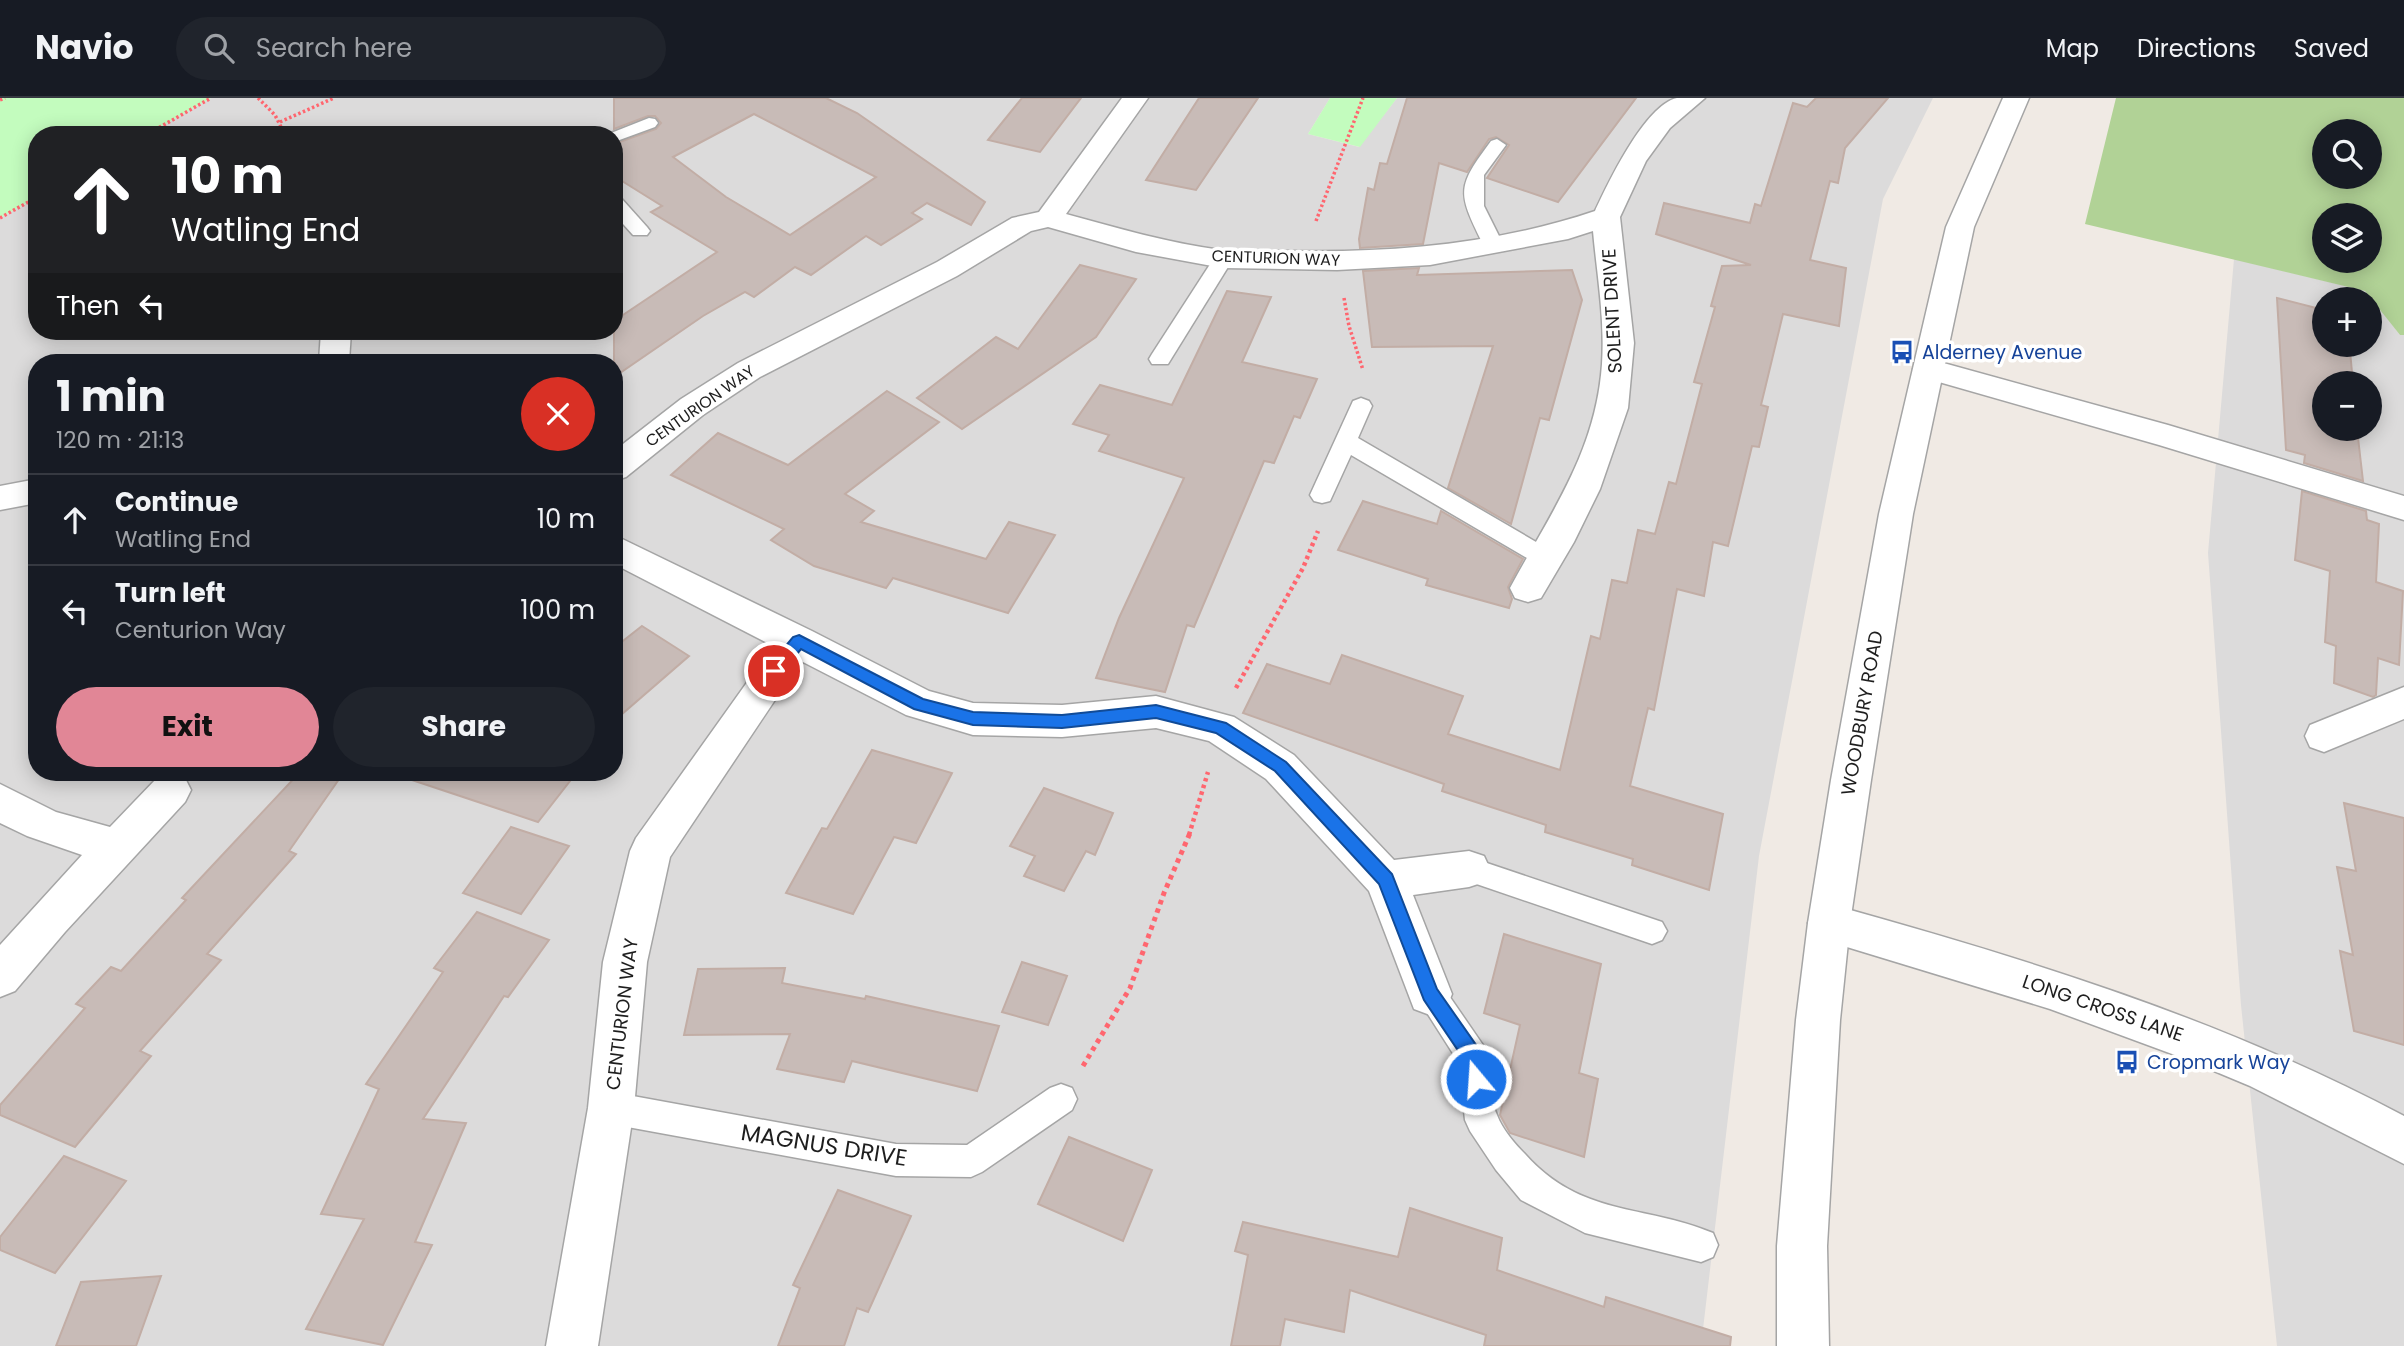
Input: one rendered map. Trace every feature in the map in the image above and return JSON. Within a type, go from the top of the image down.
[{"type":"street","points":[[1049,218],[1135,98]]},
{"type":"street","points":[[1606,217],[1633,160],[1661,122],[1692,98]]},
{"type":"street","name":"WOODBURY ROAD","points":[[1803,1346],[1802,1246],[1809,1126],[1829,923],[1896,514],[1960,227],[2016,98]]},
{"type":"street","name":"CENTURION WAY","points":[[623,462],[692,407],[749,370],[947,269],[1022,224],[1049,218],[1136,243],[1223,259],[1337,261],[1430,256],[1492,242],[1568,230],[1606,217]]},
{"type":"street","name":"SOLENT DRIVE","points":[[1528,588],[1547,559],[1601,448],[1616,383],[1616,318],[1606,217]]},
{"type":"street","points":[[1928,369],[2168,436],[2404,508]]},
{"type":"street","points":[[0,498],[28,493]]},
{"type":"street","points":[[623,553],[919,704],[973,719],[1062,722],[1156,712],[1220,728],[1280,766],[1386,880],[1430,994]]},
{"type":"street","name":"CENTURION WAY","points":[[572,1346],[611,1108],[625,962],[651,851],[774,671],[799,641]]},
{"type":"street","points":[[2324,736],[2404,702]]},
{"type":"street","points":[[0,977],[171,790]]},
{"type":"street","points":[[0,801],[21,816],[55,831],[117,847]]},
{"type":"street","points":[[1386,880],[1469,869]]},
{"type":"street","name":"LONG CROSS LANE","points":[[1829,923],[2024,980],[2178,1033],[2301,1087],[2404,1140]]},
{"type":"lane","points":[[623,133],[649,123]]},
{"type":"lane","points":[[1492,242],[1474,206],[1475,175],[1497,145]]},
{"type":"lane","points":[[623,212],[640,231]]},
{"type":"lane","points":[[1160,359],[1223,259]]},
{"type":"lane","points":[[1322,495],[1361,406]]},
{"type":"lane","points":[[1345,441],[1547,559]]},
{"type":"lane","points":[[1469,869],[1652,931]]},
{"type":"lane","points":[[1430,994],[1474,1058],[1481,1121],[1507,1159],[1533,1188],[1586,1216],[1700,1245]]},
{"type":"lane","name":"MAGNUS DRIVE","points":[[611,1108],[896,1160],[971,1161],[1061,1099]]},
{"type":"path","points":[[162,126],[211,98]]},
{"type":"path","points":[[258,98],[282,126]]},
{"type":"path","points":[[280,122],[334,98]]},
{"type":"path","points":[[1363,98],[1307,245],[1337,261],[1349,326],[1364,374]]},
{"type":"path","points":[[0,218],[28,202]]},
{"type":"path","points":[[1061,1099],[1101,1039],[1130,988],[1164,893],[1192,828],[1220,728],[1241,676],[1303,568],[1318,530]]},
{"type":"shaded area","points":[[211,98],[1330,98],[1308,134],[1359,147],[1397,98],[1933,98],[1883,199],[1759,856],[1701,1346],[0,1346],[0,218],[28,202],[28,340],[623,340],[623,126],[162,126]]},
{"type":"shaded area","points":[[2234,259],[2350,287],[2312,287],[2312,357],[2382,357],[2382,312],[2400,335],[2404,335],[2404,1346],[2277,1346],[2241,1005],[2208,553]]},
{"type":"green space","points":[[0,98],[211,98],[162,126],[28,126],[28,202],[0,218]]},
{"type":"green space","points":[[1330,98],[1397,98],[1360,147],[1308,134]]},
{"type":"green space","points":[[2116,98],[2404,98],[2404,335],[2400,335],[2382,312],[2382,287],[2348,287],[2085,224]]},
{"type":"building","points":[[614,98],[826,98],[857,113],[985,202],[971,225],[927,203],[912,213],[922,219],[881,245],[866,236],[811,275],[795,267],[754,297],[745,292],[703,316],[623,371],[623,354],[614,354],[614,340],[623,340],[623,315],[717,252],[651,212],[662,206],[623,182],[623,141],[656,129],[661,123],[655,116],[622,126],[614,126]],"holes":[[[754,114],[876,177],[790,235],[726,197],[673,157]]]},
{"type":"building","points":[[1022,98],[1081,98],[1040,152],[988,140]]},
{"type":"building","points":[[1199,98],[1258,98],[1196,190],[1146,180]]},
{"type":"building","points":[[1407,98],[1636,98],[1558,202],[1487,178],[1509,145],[1496,137],[1489,139],[1467,172],[1439,163],[1423,244],[1360,248],[1359,239],[1368,188],[1374,190],[1380,163],[1387,164]]},
{"type":"building","points":[[1816,98],[1888,98],[1845,148],[1838,183],[1830,181],[1810,260],[1846,268],[1839,326],[1783,314],[1761,405],[1768,407],[1759,447],[1752,446],[1728,546],[1713,542],[1704,596],[1677,589],[1654,710],[1648,708],[1630,786],[1723,814],[1709,890],[1632,865],[1633,859],[1545,832],[1546,825],[1442,791],[1444,784],[1243,713],[1267,664],[1330,684],[1342,655],[1463,696],[1448,734],[1560,770],[1591,636],[1600,639],[1612,580],[1627,583],[1638,530],[1655,534],[1669,482],[1676,484],[1702,384],[1694,382],[1715,307],[1711,306],[1722,266],[1751,265],[1656,234],[1664,203],[1750,223],[1755,204],[1761,206],[1793,103],[1807,107]]},
{"type":"building","points":[[1080,265],[1136,279],[1096,337],[962,429],[917,398],[996,337],[1018,349]]},
{"type":"building","points":[[1419,268],[1417,275],[1572,270],[1582,300],[1549,420],[1540,418],[1511,524],[1448,488],[1493,346],[1372,347],[1363,271]]},
{"type":"building","points":[[1227,291],[1271,297],[1242,362],[1317,379],[1300,418],[1294,416],[1274,463],[1264,461],[1194,627],[1187,625],[1165,692],[1096,678],[1119,618],[1184,478],[1099,451],[1109,435],[1073,424],[1100,385],[1172,405]]},
{"type":"building","points":[[2277,298],[2312,307],[2312,357],[2351,357],[2352,371],[2312,371],[2312,441],[2358,441],[2363,481],[2304,463],[2305,455],[2286,450]]},
{"type":"building","points":[[887,391],[939,422],[845,494],[874,511],[861,522],[986,559],[1009,522],[1055,535],[1008,613],[893,578],[886,588],[814,566],[771,540],[784,529],[671,475],[718,433],[788,465]]},
{"type":"building","points":[[2302,491],[2366,511],[2367,520],[2379,524],[2376,582],[2403,591],[2399,665],[2378,658],[2376,695],[2373,697],[2334,683],[2336,646],[2325,642],[2330,571],[2295,560]]},
{"type":"building","points":[[1363,501],[1437,524],[1441,511],[1523,559],[1508,587],[1512,599],[1509,608],[1426,585],[1428,579],[1338,550]]},
{"type":"building","points":[[642,626],[689,656],[623,713],[623,641]]},
{"type":"building","points":[[872,750],[952,773],[916,843],[894,837],[853,914],[786,893],[822,828],[827,829]]},
{"type":"building","points":[[292,781],[338,781],[289,851],[296,854],[207,954],[221,960],[140,1051],[151,1056],[75,1147],[0,1115],[0,1105],[85,1008],[76,1004],[111,967],[121,971],[186,900],[182,898]]},
{"type":"building","points":[[415,781],[570,781],[538,822]]},
{"type":"building","points":[[1044,788],[1113,813],[1095,855],[1086,851],[1064,891],[1024,876],[1035,856],[1010,846]]},
{"type":"building","points":[[2344,803],[2404,818],[2404,1045],[2354,1031],[2340,951],[2353,955],[2337,867],[2356,871]]},
{"type":"building","points":[[511,827],[569,846],[521,914],[463,893]]},
{"type":"building","points":[[477,912],[549,940],[508,997],[504,996],[423,1119],[466,1123],[415,1242],[432,1245],[383,1345],[306,1329],[364,1219],[321,1214],[379,1089],[366,1084],[443,972],[434,968]]},
{"type":"building","points":[[1504,934],[1601,964],[1579,1073],[1598,1079],[1584,1157],[1510,1133],[1500,1115],[1520,1025],[1484,1013]]},
{"type":"building","points":[[1022,962],[1067,976],[1048,1025],[1002,1012]]},
{"type":"building","points":[[785,968],[782,983],[865,999],[866,996],[999,1026],[977,1091],[852,1061],[844,1082],[777,1069],[790,1034],[684,1035],[698,969]]},
{"type":"building","points":[[1069,1137],[1152,1170],[1123,1241],[1038,1204]]},
{"type":"building","points":[[64,1156],[126,1181],[55,1273],[0,1250],[0,1237]]},
{"type":"building","points":[[838,1190],[911,1216],[868,1312],[857,1308],[844,1346],[778,1346],[800,1288],[793,1285]]},
{"type":"building","points":[[1410,1208],[1502,1238],[1497,1270],[1604,1307],[1606,1297],[1731,1337],[1730,1346],[1484,1346],[1486,1335],[1350,1290],[1344,1332],[1285,1319],[1280,1346],[1231,1346],[1248,1255],[1235,1251],[1243,1222],[1398,1257]]},
{"type":"building","points":[[161,1276],[136,1346],[56,1346],[81,1282]]},
{"type":"place","name":"Alderney Avenue","points":[[1902,352]]},
{"type":"place","name":"Cropmark Way","points":[[2127,1062]]},
{"type":"route","points":[[774,671],[799,641],[919,704],[973,719],[1062,722],[1156,712],[1220,728],[1280,766],[1386,880],[1430,994],[1474,1058],[1476,1079]]}]
